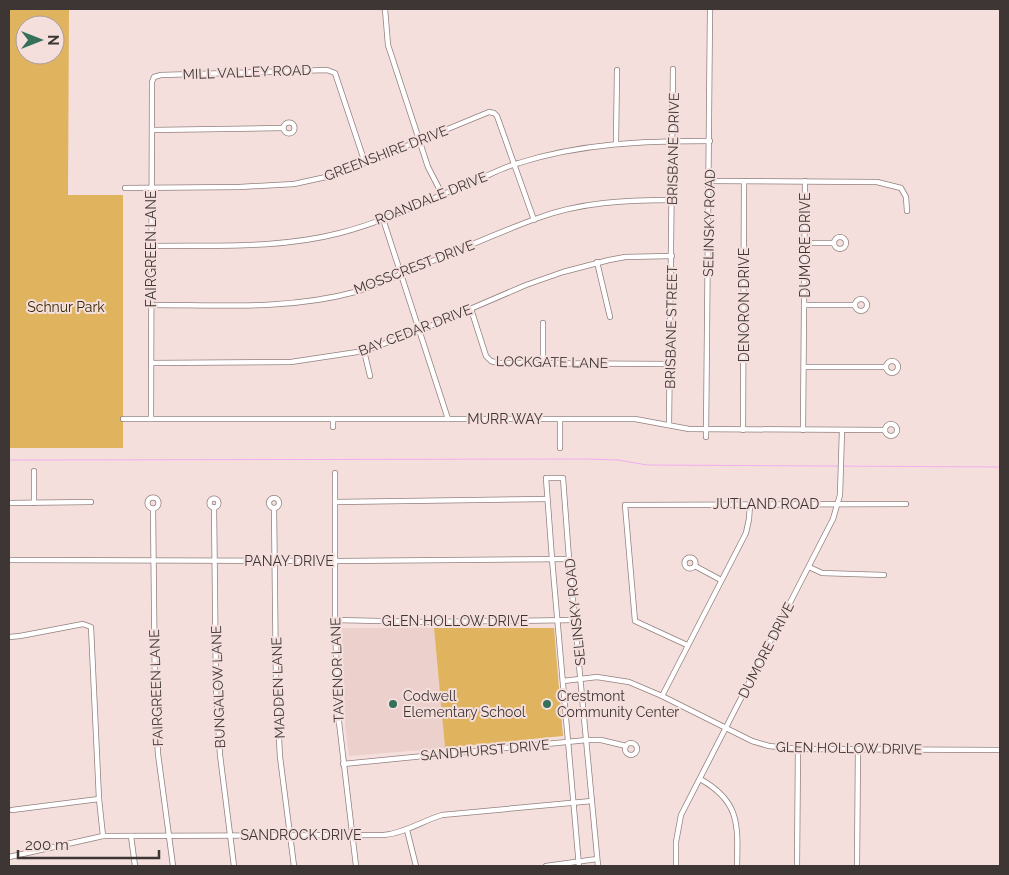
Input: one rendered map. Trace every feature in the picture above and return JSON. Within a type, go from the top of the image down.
[{"type":"street","points":[[385,9],[388,45],[418,141],[428,167],[442,194]]},
{"type":"street","name":"SELINSKY ROAD","points":[[706,437],[710,9]]},
{"type":"street","name":"BRISBANE DRIVE","points":[[672,229],[673,68]]},
{"type":"street","name":"MILL VALLEY ROAD","points":[[153,79],[161,75],[327,70],[335,73],[365,163]]},
{"type":"street","points":[[616,143],[617,70]]},
{"type":"street","name":"FAIRGREEN LANE","points":[[151,419],[153,79]]},
{"type":"street","name":"GREENSHIRE DRIVE","points":[[125,188],[240,188],[294,184],[326,177],[365,163],[489,112],[497,116],[515,164]]},
{"type":"street","points":[[152,130],[283,128]]},
{"type":"street","name":"ROANDALE DRIVE","points":[[152,246],[282,244],[340,233],[383,219],[515,164],[558,152],[616,143],[710,141]]},
{"type":"street","points":[[515,164],[534,220]]},
{"type":"street","points":[[709,181],[885,183],[901,188],[906,198],[907,211]]},
{"type":"street","name":"DENORON DRIVE","points":[[743,430],[744,181]]},
{"type":"street","name":"DUMORE DRIVE","points":[[803,430],[805,181]]},
{"type":"street","name":"MOSSCREST DRIVE","points":[[151,305],[286,304],[327,298],[356,291],[534,220],[591,205],[626,200],[672,200]]},
{"type":"street","points":[[383,219],[448,419]]},
{"type":"street","name":"BRISBANE STREET","points":[[670,425],[672,229]]},
{"type":"street","points":[[805,243],[834,243]]},
{"type":"street","name":"BAY CEDAR DRIVE","points":[[151,363],[291,362],[364,351],[419,331],[526,285],[597,262],[625,257],[672,256]]},
{"type":"street","points":[[597,262],[610,317]]},
{"type":"street","points":[[804,304],[855,305]]},
{"type":"street","name":"LOCKGATE LANE","points":[[471,309],[486,356],[491,361],[498,363],[670,364]]},
{"type":"street","points":[[543,323],[544,363]]},
{"type":"street","points":[[364,351],[370,376]]},
{"type":"street","points":[[804,367],[886,367]]},
{"type":"street","name":"MURR WAY","points":[[123,419],[635,419],[706,429],[885,430]]},
{"type":"street","points":[[333,419],[333,427]]},
{"type":"street","points":[[560,420],[560,448]]},
{"type":"street","name":"DUMORE DRIVE","points":[[676,866],[676,842],[681,815],[833,519],[838,504],[842,430]]},
{"type":"street","points":[[34,471],[34,503]]},
{"type":"street","name":"TAVENOR LANE","points":[[335,473],[336,680],[342,764],[356,866]]},
{"type":"street","name":"SELINSKY ROAD","points":[[579,864],[546,478],[563,478],[598,866]]},
{"type":"street","points":[[335,502],[547,499]]},
{"type":"street","points":[[9,503],[91,502]]},
{"type":"street","points":[[662,696],[746,533],[750,504]]},
{"type":"street","name":"JUTLAND ROAD","points":[[687,645],[634,621],[625,505],[906,504]]},
{"type":"street","name":"BUNGALOW LANE","points":[[214,507],[217,707],[220,755],[234,866]]},
{"type":"street","name":"MADDEN LANE","points":[[274,508],[276,685],[280,757],[294,866]]},
{"type":"street","name":"FAIRGREEN LANE","points":[[153,509],[155,694],[158,754],[173,866]]},
{"type":"street","name":"PANAY DRIVE","points":[[9,560],[335,561],[569,559]]},
{"type":"street","points":[[695,566],[721,580]]},
{"type":"street","points":[[809,568],[822,573],[884,575]]},
{"type":"street","name":"GLEN HOLLOW DRIVE","points":[[335,620],[426,622],[575,620]]},
{"type":"street","points":[[9,636],[20,636],[83,624],[91,627],[102,836]]},
{"type":"street","name":"GLEN HOLLOW DRIVE","points":[[563,681],[597,677],[620,680],[640,686],[752,741],[768,746],[798,749],[1000,750]]},
{"type":"street","name":"SANDHURST DRIVE","points":[[342,764],[586,740],[601,740],[626,746]]},
{"type":"street","points":[[797,866],[798,749]]},
{"type":"street","points":[[857,866],[858,749]]},
{"type":"street","points":[[700,779],[713,786],[730,806],[736,820],[737,866]]},
{"type":"street","points":[[12,810],[99,799]]},
{"type":"street","name":"SANDROCK DRIVE","points":[[9,857],[102,836],[397,834],[442,815],[592,801]]},
{"type":"street","points":[[407,830],[416,866]]},
{"type":"street","points":[[131,836],[135,866]]},
{"type":"street","points":[[546,866],[579,864],[597,859]]},
{"type":"shaded area","name":"Codwell Elementary School","points":[[342,628],[434,628],[445,748],[349,756],[345,724]]},
{"type":"green space","name":"Schnur Park","points":[[9,9],[69,9],[68,195],[123,195],[123,448],[9,448]]},
{"type":"green space","points":[[434,628],[554,628],[563,736],[445,748]]},
{"type":"waterway","points":[[9,460],[588,459],[618,460],[647,465],[1000,467]]},
{"type":"place","name":"Codwell Elementary School","points":[[393,704]]},
{"type":"place","name":"Crestmont Community Center","points":[[547,704]]}]
